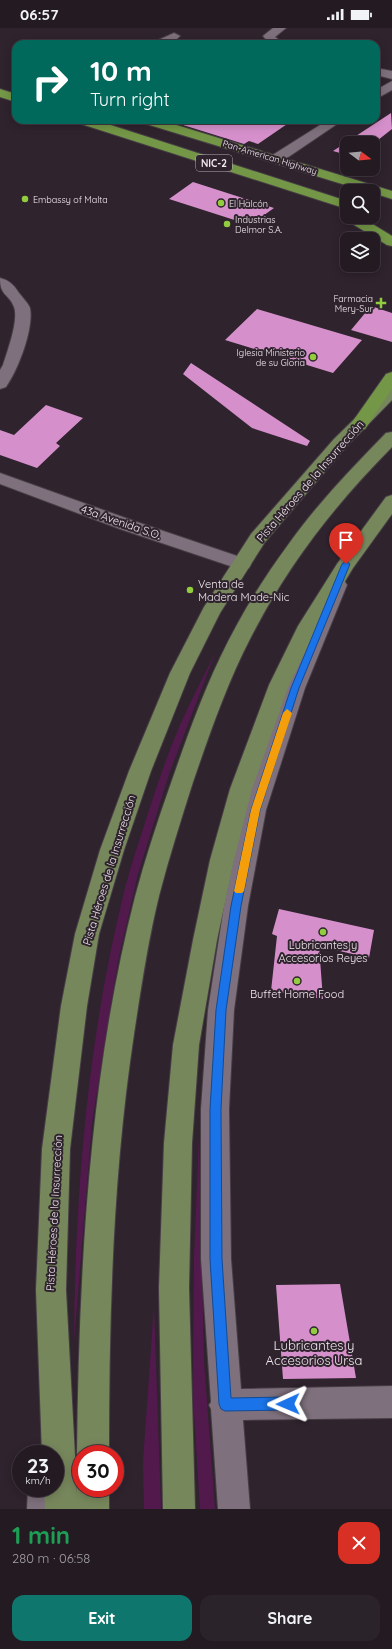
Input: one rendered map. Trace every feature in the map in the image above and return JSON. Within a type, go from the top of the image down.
[{"type":"highway","points":[[0,86],[12,90]]},
{"type":"highway","points":[[0,93],[12,97]]},
{"type":"highway","name":"NIC-2","points":[[94,124],[340,203]]},
{"type":"highway","name":"Pan-American Highway","points":[[129,124],[340,190]]},
{"type":"highway","name":"Pan-American Highway","points":[[161,124],[392,196]]},
{"type":"highway","points":[[231,169],[340,213]]},
{"type":"highway","points":[[380,202],[392,206]]},
{"type":"highway","points":[[364,224],[392,242]]},
{"type":"highway","points":[[359,425],[392,377]]},
{"type":"main road","name":"Pista Héroes de la Insurrección","points":[[51,1290],[56,1149],[74,1006],[87,934],[112,850],[140,771],[180,673],[211,612],[258,538],[329,456],[392,391]]},
{"type":"main road","points":[[93,1445],[98,1262],[102,1199],[115,1077],[138,936],[152,876],[172,811],[200,733],[229,662],[249,621],[270,585],[308,530],[350,480],[392,438]]},
{"type":"main road","points":[[179,1509],[174,1288],[176,1196],[181,1091],[186,1045],[196,987],[222,860],[241,789],[279,685],[308,626],[346,564],[392,501]]},
{"type":"main road","points":[[51,1290],[61,1509]]},
{"type":"main road","points":[[93,1497],[93,1509]]},
{"type":"street","points":[[272,40],[269,36],[280,28]]},
{"type":"street","points":[[166,40],[174,36]]},
{"type":"street","points":[[380,72],[392,75]]},
{"type":"street","points":[[380,92],[392,85]]},
{"type":"street","points":[[276,159],[331,124]]},
{"type":"street","points":[[0,282],[8,288],[22,307],[22,325],[11,365],[0,384]]},
{"type":"street","name":"43a Avenida S.O.","points":[[0,478],[128,525],[242,564]]},
{"type":"street","points":[[234,1509],[225,1404],[216,1259],[215,1109],[221,1010],[235,913],[255,810],[295,688],[346,564]]},
{"type":"street","name":"Pista Héroes de la Insurrección","points":[[45,1445],[51,1290]]},
{"type":"street","points":[[225,1404],[392,1402]]},
{"type":"street","points":[[43,1509],[44,1497]]},
{"type":"shaded area","points":[[216,651],[169,774],[138,874],[118,961],[92,1123],[74,1342],[77,1228],[86,1114],[93,1057],[112,944],[130,870],[162,770],[180,725]]},
{"type":"shaded area","points":[[199,1135],[204,1361],[215,1509],[200,1509],[193,1396],[194,1258]]},
{"type":"shaded area","points":[[154,1305],[161,1509],[144,1509],[143,1462]]},
{"type":"building","points":[[391,113],[392,129],[380,138],[380,136],[356,136],[374,124],[380,124],[380,120]]},
{"type":"building","points":[[287,124],[258,144],[249,141],[244,144],[183,125]]},
{"type":"building","points":[[340,146],[340,153],[333,151]]},
{"type":"building","name":"El Halcón","points":[[193,182],[274,208],[250,225],[169,199]]},
{"type":"building","points":[[371,306],[392,313],[392,342],[351,330]]},
{"type":"building","name":"Iglesia Ministerio de su Gloria","points":[[257,309],[362,340],[333,373],[225,340]]},
{"type":"building","points":[[191,363],[310,441],[307,446],[252,428],[183,374]]},
{"type":"building","points":[[46,405],[83,418],[56,443],[60,446],[37,468],[0,455],[0,430],[14,435]]},
{"type":"building","points":[[279,909],[374,930],[369,958],[319,946],[323,999],[271,991],[277,936],[272,934]]},
{"type":"building","name":"Lubricantes y Accesorios Ursa","points":[[340,1284],[356,1378],[283,1379],[276,1285]]},
{"type":"slow traffic","points":[[239,891],[255,810],[287,713]]},
{"type":"place","name":"Embassy of Malta","points":[[25,199]]},
{"type":"place","name":"El Halcón","points":[[221,203]]},
{"type":"place","name":"Industrias Delmor S.A.","points":[[227,224]]},
{"type":"place","name":"Farmacia Mery-Sur","points":[[381,303]]},
{"type":"place","name":"Iglesia Ministerio de su Gloria","points":[[313,357]]},
{"type":"place","name":"Venta de Madera Made-Nic","points":[[190,590]]},
{"type":"place","name":"Lubricantes y Accesorios Reyes","points":[[323,932]]},
{"type":"place","name":"Buffet Home Food","points":[[297,981]]},
{"type":"place","name":"Lubricantes y Accesorios Ursa","points":[[314,1331]]},
{"type":"route","points":[[288,1404],[225,1404],[216,1259],[215,1109],[221,1010],[236,906],[255,810],[295,688],[346,564]]}]
